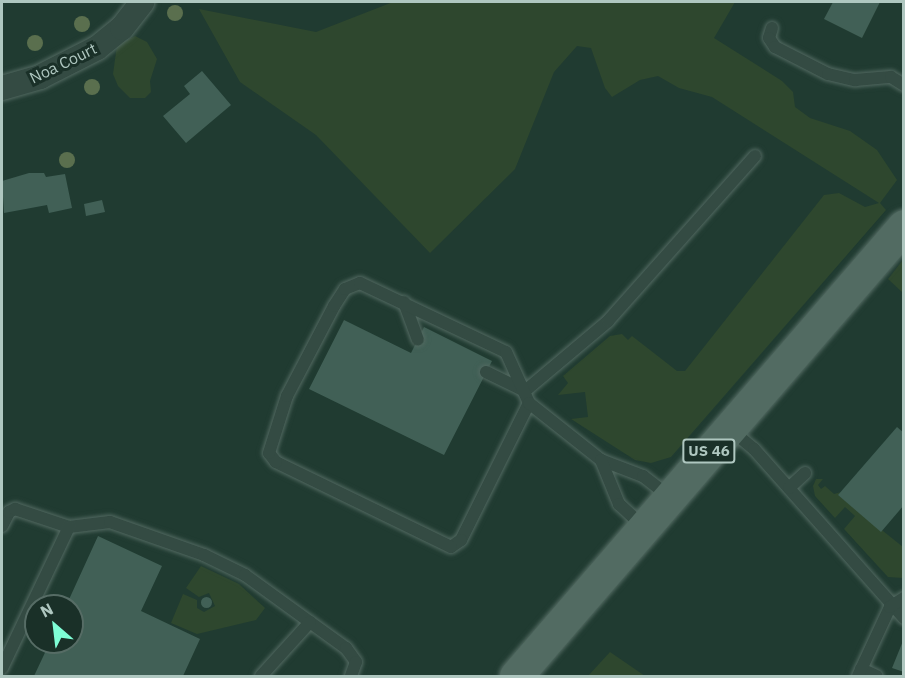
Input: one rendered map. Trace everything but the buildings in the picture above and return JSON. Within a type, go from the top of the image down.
[{"type":"main road","name":"US 46","points":[[516,676],[903,226]]},
{"type":"street","name":"Noa Court","points":[[2,88],[40,76],[97,48],[122,28],[142,2]]},
{"type":"lane","points":[[772,28],[769,39],[775,47],[828,74],[855,80],[891,77],[903,85]]},
{"type":"lane","points":[[527,397],[506,352],[364,284],[350,285],[341,292],[287,396],[269,449],[273,460],[451,547],[461,540],[527,397],[608,321],[754,156]]},
{"type":"lane","points":[[404,302],[418,340]]},
{"type":"lane","points":[[486,372],[527,397],[601,460],[643,476],[670,497]]},
{"type":"lane","points":[[729,428],[754,449],[890,606],[903,618]]},
{"type":"lane","points":[[601,460],[619,504],[644,527]]},
{"type":"lane","points":[[789,488],[806,473]]},
{"type":"lane","points":[[2,526],[9,512],[15,509],[69,527],[110,522],[168,540],[245,575],[310,622],[351,653],[356,662],[351,676]]},
{"type":"lane","points":[[2,668],[69,527]]},
{"type":"lane","points":[[877,676],[859,673],[890,606],[903,598]]},
{"type":"lane","points":[[261,676],[310,622]]},
{"type":"green space","points":[[393,2],[735,2],[714,38],[782,81],[793,92],[795,107],[810,118],[850,131],[877,150],[897,180],[880,203],[886,210],[671,457],[651,463],[635,460],[571,419],[588,417],[585,392],[558,395],[568,383],[563,376],[610,336],[622,334],[628,340],[632,336],[677,371],[685,371],[824,195],[839,193],[865,207],[879,203],[712,97],[679,88],[658,76],[640,80],[612,97],[605,88],[591,48],[577,46],[554,72],[515,169],[430,253],[316,135],[240,82],[199,9],[316,32]]},
{"type":"green space","points":[[135,36],[147,42],[157,59],[150,81],[151,92],[145,98],[130,98],[118,86],[113,74],[117,45]]},
{"type":"green space","points":[[903,260],[903,293],[888,279]]},
{"type":"green space","points":[[816,479],[823,479],[818,485],[821,489],[825,486],[834,494],[841,492],[838,495],[903,547],[903,578],[888,577],[844,529],[855,516],[845,507],[835,518],[815,496],[813,486]]},
{"type":"green space","points":[[201,566],[239,584],[265,608],[256,620],[197,634],[171,623],[183,594],[197,600],[197,608],[204,612],[215,606],[209,593],[199,597],[186,588]]},
{"type":"green space","points":[[610,652],[645,676],[588,676]]}]
